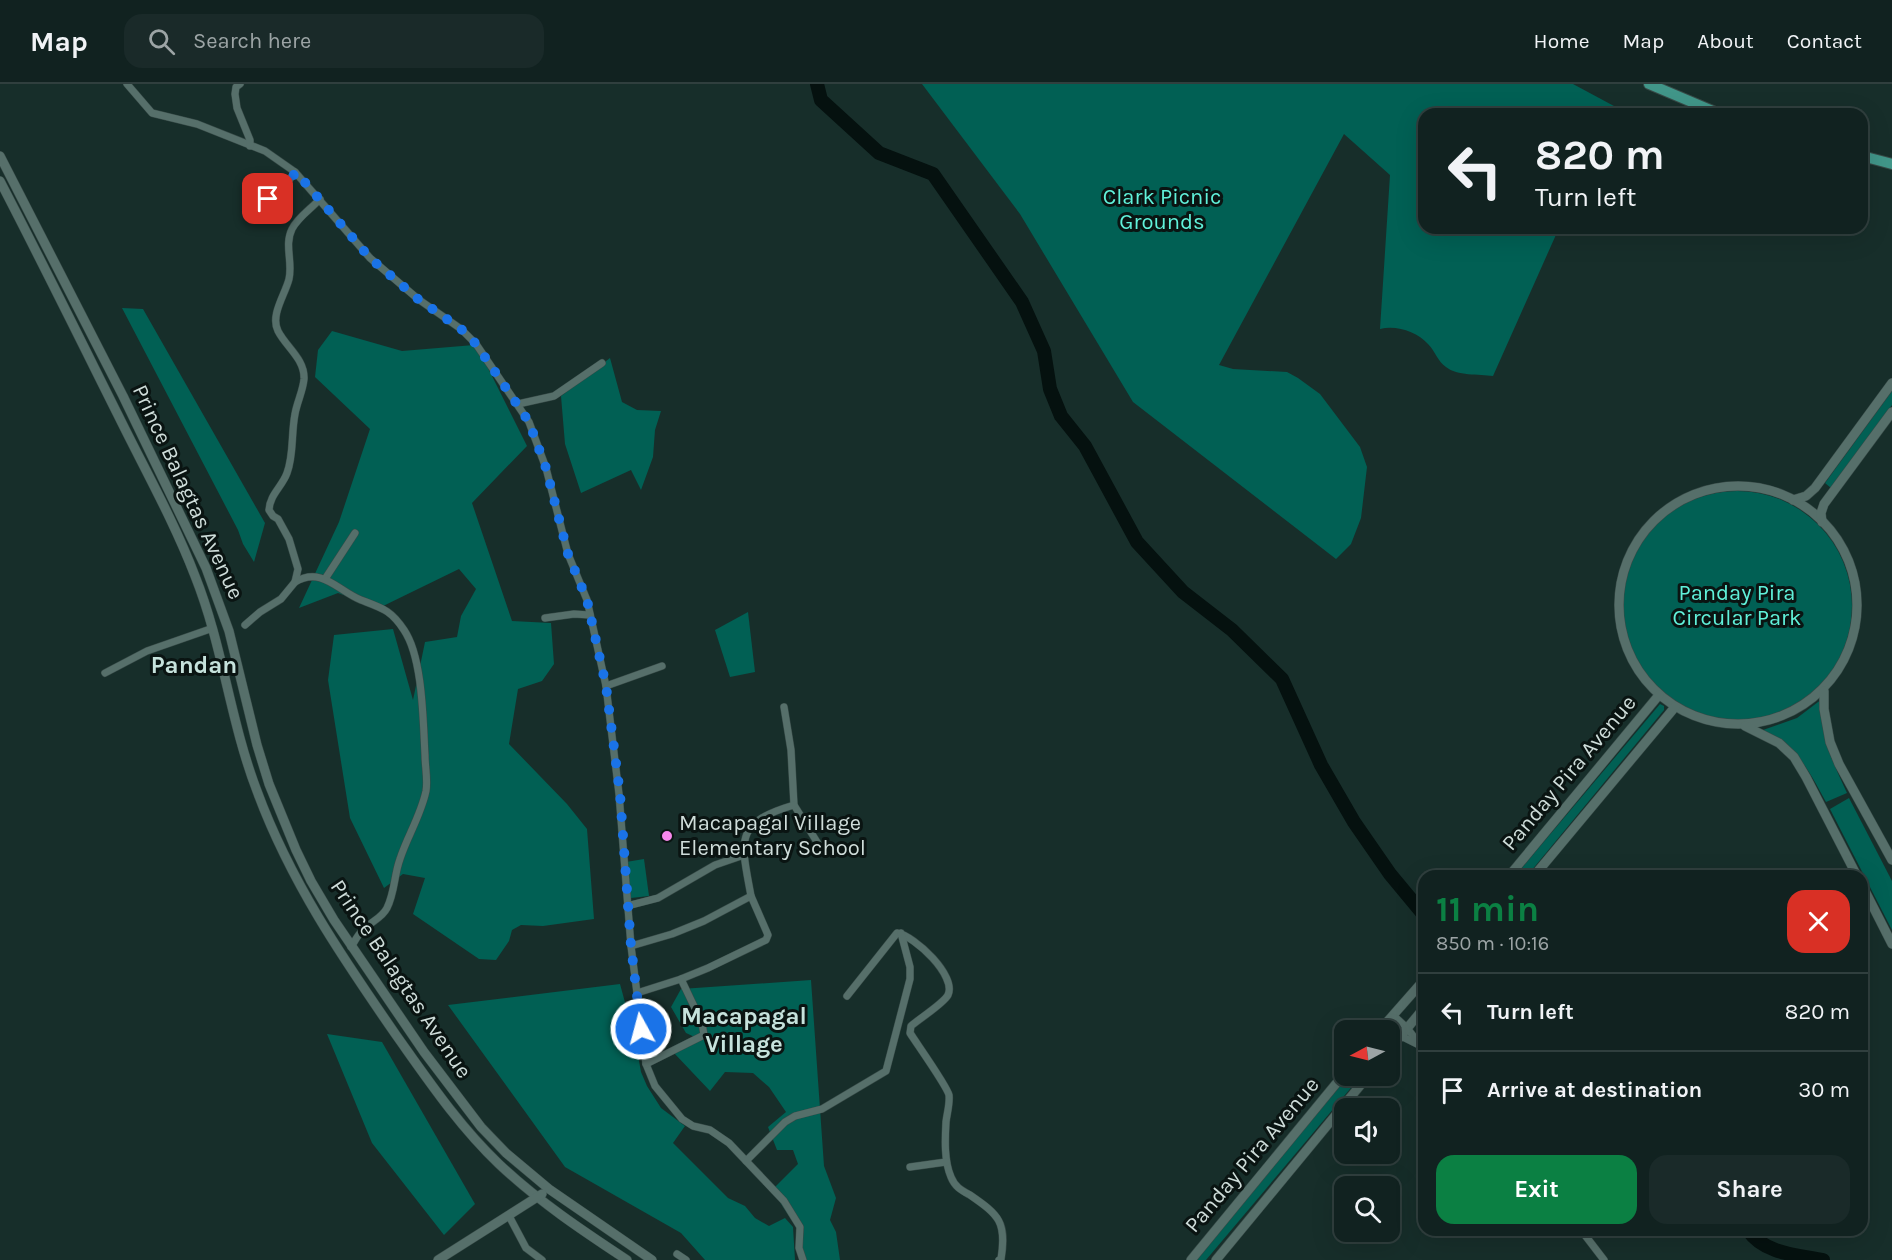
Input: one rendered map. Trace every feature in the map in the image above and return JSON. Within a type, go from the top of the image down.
[{"type":"main road","points":[[1649,84],[1706,108]]},
{"type":"main road","name":"Prince Balagtas Avenue","points":[[0,156],[123,396],[201,557],[229,631],[269,784],[311,881],[351,947],[424,1052],[481,1127],[506,1153],[549,1189],[652,1260]]},
{"type":"main road","points":[[1868,158],[1892,164]]},
{"type":"main road","points":[[0,180],[9,174]]},
{"type":"main road","name":"Prince Balagtas Avenue","points":[[0,180],[194,573],[213,628],[255,787],[270,827],[300,887],[340,955],[448,1108],[472,1137],[497,1163],[538,1197],[627,1260]]},
{"type":"main road","points":[[1793,500],[1806,496],[1815,488],[1892,383]]},
{"type":"main road","points":[[1822,522],[1821,513],[1824,504],[1892,412]]},
{"type":"main road","points":[[1728,485],[1750,486],[1772,491],[1793,500],[1822,522],[1836,540],[1847,560],[1854,583],[1857,606],[1855,629],[1849,651],[1838,672],[1824,691],[1808,705],[1789,715],[1769,722],[1745,726],[1709,721],[1676,707],[1659,695],[1632,660],[1622,636],[1618,613],[1623,570],[1633,547],[1664,508],[1705,489],[1728,485]]},
{"type":"main road","points":[[1824,691],[1825,717],[1830,742],[1839,764],[1892,860]]},
{"type":"main road","name":"Panday Pira Avenue","points":[[1514,870],[1659,695]]},
{"type":"main road","name":"Panday Pira Avenue","points":[[1539,870],[1676,707]]},
{"type":"main road","points":[[1745,726],[1779,744],[1794,757],[1854,870]]},
{"type":"main road","points":[[1868,897],[1892,944]]},
{"type":"main road","points":[[1390,1020],[1418,986]]},
{"type":"main road","points":[[1400,1037],[1418,1015]]},
{"type":"main road","name":"Panday Pira Avenue","points":[[1191,1260],[1334,1086]]},
{"type":"main road","name":"Panday Pira Avenue","points":[[1216,1260],[1360,1086]]},
{"type":"main road","points":[[438,1260],[549,1189]]},
{"type":"street","points":[[128,84],[152,113],[196,124],[275,156],[296,172],[370,258],[418,299],[461,329],[476,344],[529,422],[546,468],[568,554],[587,600],[606,686],[620,794],[627,906],[646,1065],[655,1086],[682,1119],[693,1126],[710,1130],[729,1143],[784,1202],[797,1221],[801,1232],[799,1248],[803,1260]]},
{"type":"street","points":[[240,84],[237,87],[236,100],[250,146]]},
{"type":"street","points":[[246,212],[274,196],[288,184],[296,172]]},
{"type":"street","points":[[274,196],[285,213]]},
{"type":"street","points":[[295,582],[297,570],[292,550],[284,529],[269,510],[269,504],[288,471],[295,428],[294,417],[304,377],[300,362],[278,332],[275,322],[291,270],[288,248],[291,230],[320,199]]},
{"type":"street","points":[[518,404],[554,396],[602,363]]},
{"type":"street","points":[[325,579],[355,533]]},
{"type":"street","points":[[245,625],[281,599],[295,582],[304,577],[325,579],[353,596],[388,610],[405,630],[412,646],[423,715],[425,794],[399,861],[396,883],[383,916],[364,929],[351,947]]},
{"type":"street","points":[[545,618],[574,614],[591,615]]},
{"type":"street","points":[[105,673],[147,651],[213,628]]},
{"type":"street","points":[[606,686],[662,666]]},
{"type":"street","points":[[784,707],[791,750],[795,805],[822,850]]},
{"type":"street","points":[[637,993],[681,979],[739,954],[768,937],[752,896],[744,855],[746,833],[752,825],[776,810],[795,805]]},
{"type":"street","points":[[627,906],[658,898],[715,865],[744,855]]},
{"type":"street","points":[[631,946],[672,934],[704,921],[752,896]]},
{"type":"street","points":[[847,996],[894,934],[901,933],[920,943],[941,969],[949,987],[949,993],[944,1000],[911,1026],[910,1033],[947,1090],[949,1104],[946,1124],[946,1162],[956,1187],[992,1211],[1001,1221],[1004,1242],[999,1260]]},
{"type":"street","points":[[746,1161],[785,1122],[795,1116],[822,1109],[886,1071],[910,979],[910,967],[901,933]]},
{"type":"street","points":[[646,1065],[704,1035],[702,1023],[681,979]]},
{"type":"street","points":[[1400,1030],[1418,1045]]},
{"type":"street","points":[[910,1167],[946,1162]]},
{"type":"street","points":[[508,1216],[526,1248],[542,1260]]},
{"type":"street","points":[[1586,1236],[1604,1260]]},
{"type":"street","points":[[677,1254],[686,1260]]},
{"type":"green space","name":"Clark Picnic Grounds","points":[[922,84],[1573,84],[1618,108],[1418,108],[1418,234],[1556,234],[1493,376],[1451,370],[1443,365],[1430,347],[1418,336],[1406,330],[1380,329],[1390,175],[1344,134],[1219,365],[1233,369],[1287,372],[1298,378],[1320,394],[1360,447],[1367,467],[1361,518],[1351,544],[1336,559],[1133,402],[1020,214]]},
{"type":"green space","points":[[122,308],[143,309],[265,523],[254,562],[243,544],[238,530]]},
{"type":"green space","points":[[332,331],[402,351],[474,345],[527,446],[472,503],[512,621],[551,623],[554,664],[542,681],[518,689],[509,744],[567,804],[587,829],[594,919],[543,926],[521,925],[512,930],[509,941],[496,960],[479,959],[413,914],[425,878],[403,874],[384,888],[350,818],[328,680],[334,635],[393,629],[413,700],[425,642],[457,637],[461,616],[476,589],[459,569],[379,608],[338,593],[299,608],[339,522],[370,429],[315,377],[318,350]]},
{"type":"green space","points":[[610,358],[622,402],[637,410],[661,411],[655,430],[653,457],[641,490],[631,470],[581,493],[565,444],[561,396]]},
{"type":"green space","points":[[1892,391],[1892,405],[1831,488],[1825,483]]},
{"type":"green space","name":"Panday Pira Circular Park","points":[[1737,491],[1781,500],[1810,517],[1826,533],[1847,573],[1852,606],[1843,650],[1826,679],[1810,695],[1770,716],[1737,721],[1693,712],[1664,695],[1648,679],[1627,639],[1622,606],[1631,562],[1648,533],[1664,517],[1704,496]]},
{"type":"green space","points":[[748,612],[755,672],[730,677],[715,630]]},
{"type":"green space","points":[[1822,699],[1824,736],[1847,793],[1826,802],[1794,753],[1763,730],[1797,718]]},
{"type":"green space","points":[[1660,704],[1664,706],[1664,710],[1532,870],[1520,870]]},
{"type":"green space","points":[[1849,798],[1892,881],[1892,930],[1868,883],[1868,870],[1861,870],[1830,809]]},
{"type":"green space","points":[[644,859],[649,896],[631,898],[626,862]]},
{"type":"green space","points":[[811,980],[824,1166],[836,1198],[830,1220],[836,1232],[840,1260],[803,1260],[798,1230],[772,1190],[798,1164],[793,1150],[777,1150],[768,1127],[786,1112],[769,1087],[753,1073],[725,1072],[710,1091],[674,1053],[701,1040],[686,1033],[671,1007],[681,989]]},
{"type":"green space","points":[[620,984],[635,1039],[641,1072],[647,1086],[661,1108],[685,1126],[673,1143],[728,1198],[745,1206],[755,1218],[769,1226],[785,1218],[793,1227],[795,1260],[705,1260],[681,1233],[565,1167],[448,1005]]},
{"type":"green space","points":[[327,1034],[382,1042],[475,1204],[444,1235],[372,1143]]},
{"type":"green space","points":[[1340,1086],[1353,1086],[1342,1098],[1334,1098],[1334,1108],[1206,1260],[1194,1260]]},
{"type":"waterway","points":[[817,84],[821,100],[879,153],[933,174],[1022,302],[1044,351],[1050,389],[1061,416],[1085,446],[1137,542],[1183,592],[1232,630],[1282,679],[1321,765],[1354,822],[1390,874],[1418,908]]},
{"type":"waterway","points":[[1753,1236],[1772,1249],[1823,1260]]},
{"type":"place","name":"Macapagal Village Elementary School","points":[[667,836]]},
{"type":"district","name":"Pandan","points":[[194,665]]},
{"type":"district","name":"Macapagal Village","points":[[744,1030]]},
{"type":"route","points":[[268,199],[280,193],[296,172],[370,258],[418,299],[461,329],[476,344],[529,422],[546,468],[572,567],[587,600],[606,686],[620,794],[627,906],[641,1029]]}]
